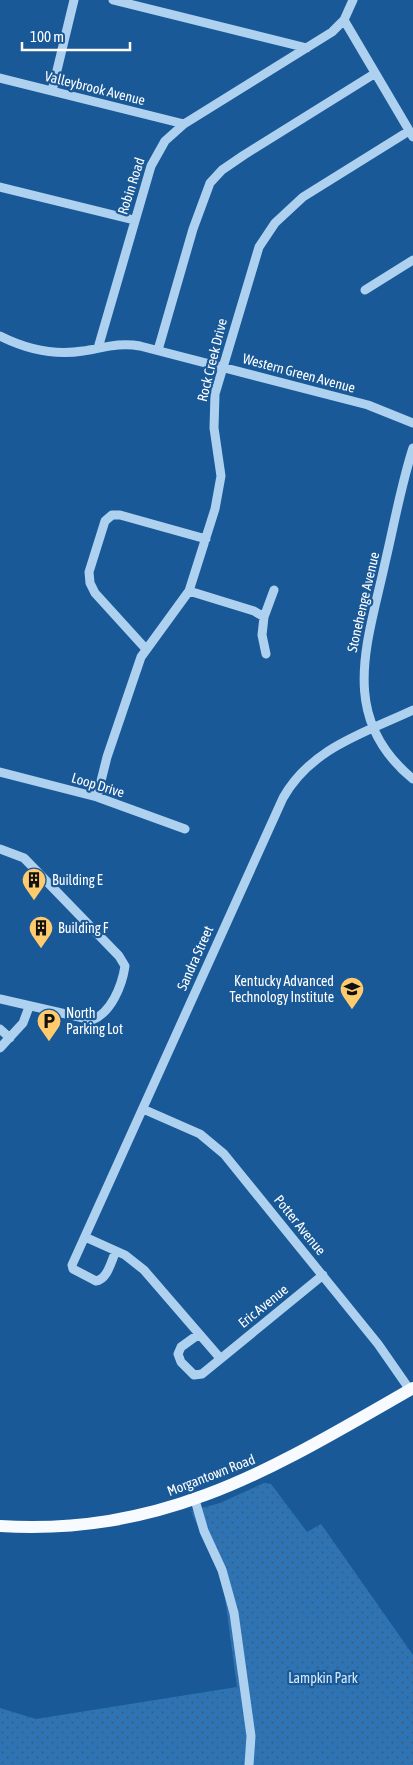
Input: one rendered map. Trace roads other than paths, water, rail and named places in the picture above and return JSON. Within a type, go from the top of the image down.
[{"type":"main road","name":"Morgantown Road","points":[[0,1526],[56,1527],[96,1523],[136,1516],[195,1500],[268,1469],[411,1389]]},
{"type":"street","points":[[52,91],[74,0]]},
{"type":"street","points":[[114,0],[308,48]]},
{"type":"street","points":[[353,0],[344,20],[411,134]]},
{"type":"street","name":"Robin Road","points":[[98,348],[134,220],[155,157],[168,138],[184,124],[332,32],[344,20]]},
{"type":"street","points":[[158,350],[196,220],[210,183],[222,170],[244,155],[374,74]]},
{"type":"street","name":"Valleybrook Avenue","points":[[0,78],[184,124]]},
{"type":"street","name":"Rock Creek Drive","points":[[97,797],[116,730],[145,648],[189,591],[206,540],[219,495],[221,476],[214,409],[222,366],[252,264],[259,247],[275,223],[303,197],[411,134]]},
{"type":"street","points":[[0,187],[134,220]]},
{"type":"street","points":[[365,290],[413,260]]},
{"type":"street","name":"Western Green Avenue","points":[[0,336],[45,352],[76,352],[124,344],[158,350],[386,410],[413,423]]},
{"type":"street","name":"Stonehenge Avenue","points":[[413,448],[365,647],[364,690],[374,728],[389,754],[413,779]]},
{"type":"street","points":[[145,648],[90,583],[89,572],[105,521],[112,515],[120,515],[206,540]]},
{"type":"street","points":[[266,654],[262,635],[264,617],[274,590]]},
{"type":"street","points":[[189,591],[254,611],[264,617]]},
{"type":"street","name":"Sandra Street","points":[[116,1251],[106,1274],[100,1280],[96,1281],[75,1272],[72,1265],[289,787],[303,770],[319,756],[342,742],[413,710]]},
{"type":"street","name":"Loop Drive","points":[[0,772],[97,797],[185,829]]},
{"type":"street","points":[[0,849],[24,858],[119,956],[125,966],[109,1008],[97,1018],[86,1020],[0,999]]},
{"type":"street","points":[[0,1048],[23,1023],[29,1007]]},
{"type":"street","points":[[0,1029],[10,1038]]},
{"type":"street","name":"Potter Avenue","points":[[143,1109],[200,1134],[216,1146],[323,1275],[411,1389]]},
{"type":"street","points":[[85,1237],[116,1251],[144,1270],[220,1358]]},
{"type":"street","name":"Eric Avenue","points":[[199,1334],[179,1350],[179,1358],[190,1373],[194,1375],[202,1374],[323,1275]]},
{"type":"street","points":[[195,1500],[204,1531],[222,1570],[234,1613],[251,1736],[249,1765]]},
{"type":"place","name":"Building E","points":[[34,901]]},
{"type":"place","name":"Building F","points":[[41,949]]},
{"type":"place","name":"Kentucky Advanced Technology Institute","points":[[352,1010]]},
{"type":"place","name":"North Parking Lot","points":[[49,1042]]},
{"type":"park label","name":"Lampkin Park","points":[[323,1678]]}]
